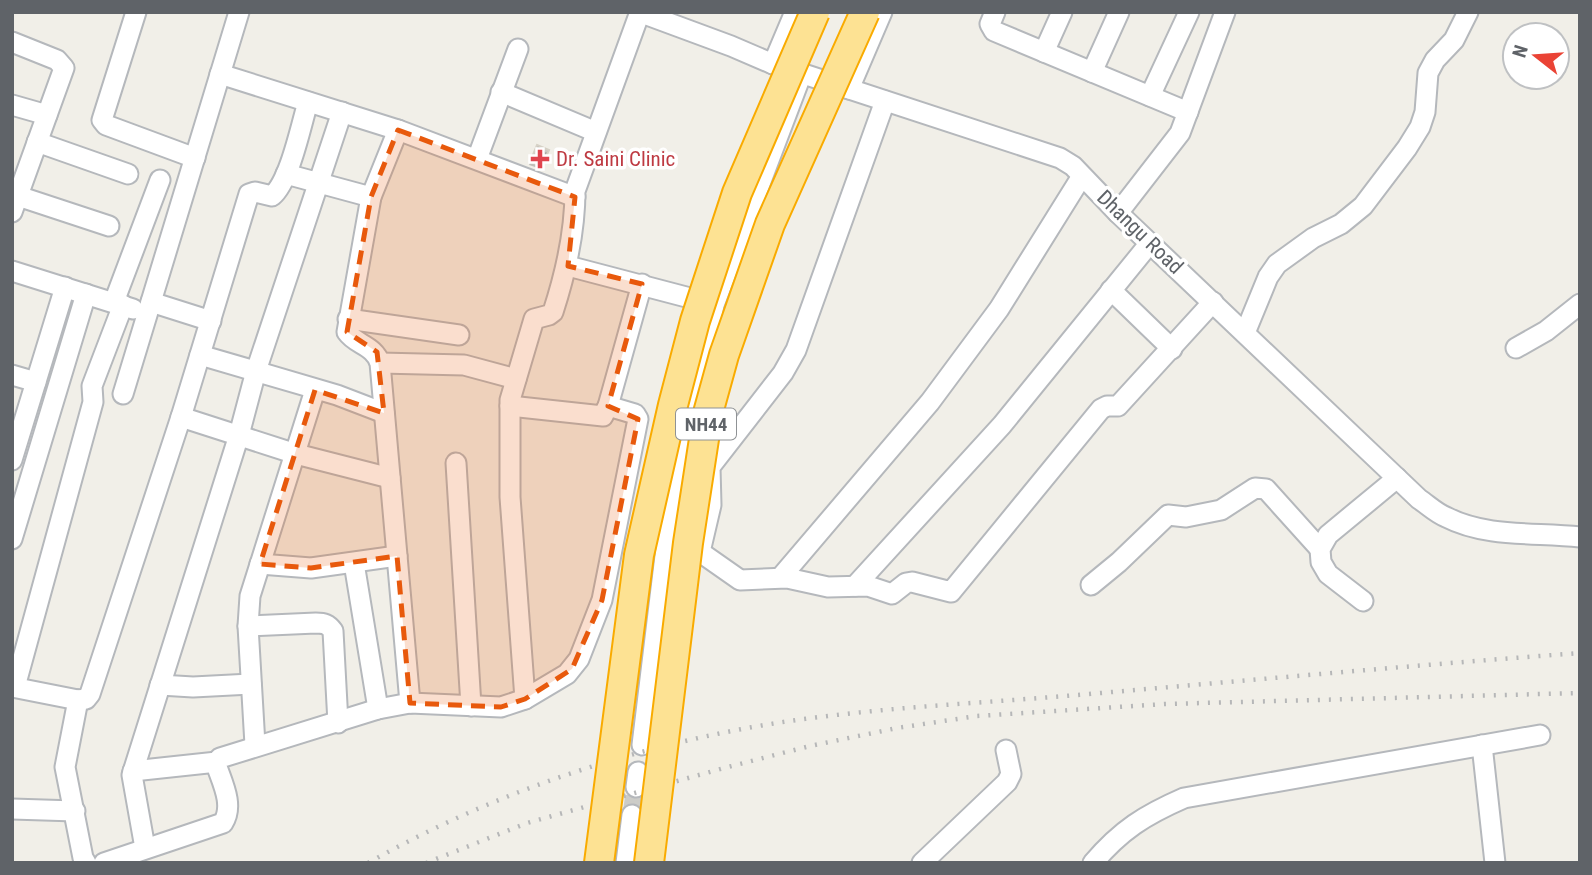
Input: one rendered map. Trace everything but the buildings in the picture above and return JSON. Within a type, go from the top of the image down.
[{"type":"highway","name":"NH44","points":[[599,863],[639,555],[676,393],[695,321],[737,193],[815,12]]},
{"type":"highway","name":"NH44","points":[[649,863],[688,543],[708,413],[724,355],[770,223],[865,12]]},
{"type":"street","points":[[136,12],[102,120],[106,125],[195,158]]},
{"type":"street","points":[[123,394],[239,12]]},
{"type":"street","points":[[525,699],[510,497],[510,406],[534,319],[552,314],[568,266],[575,191],[639,12]]},
{"type":"street","name":"Dhangu Road","points":[[639,12],[773,64],[1060,158],[1082,176],[1419,499],[1446,517],[1477,528],[1512,534],[1580,537]]},
{"type":"street","points":[[773,64],[795,12]]},
{"type":"street","points":[[849,89],[882,12]]},
{"type":"street","points":[[995,12],[990,24],[994,32],[1188,112]]},
{"type":"street","points":[[1044,52],[1062,12]]},
{"type":"street","points":[[1092,72],[1119,12]]},
{"type":"street","points":[[1150,96],[1189,12]]},
{"type":"street","points":[[1118,213],[1180,134],[1225,12]]},
{"type":"street","points":[[1245,333],[1268,277],[1277,264],[1313,238],[1341,224],[1363,206],[1407,148],[1420,127],[1425,112],[1428,73],[1435,60],[1454,40],[1468,12]]},
{"type":"street","points":[[12,42],[64,65],[37,142],[19,173],[15,204],[109,226]]},
{"type":"street","points":[[477,159],[518,49]]},
{"type":"street","points":[[220,74],[398,130],[575,197]]},
{"type":"street","points":[[642,745],[669,523],[714,305],[802,74]]},
{"type":"street","points":[[501,92],[596,132]]},
{"type":"street","points":[[885,101],[796,350],[783,373],[709,467],[711,505],[700,552],[740,580],[781,577],[828,587],[868,586],[892,594],[906,583],[917,582],[946,592],[953,591],[1101,409],[1105,406],[1118,406],[1213,302]]},
{"type":"street","points":[[160,180],[92,386],[93,402],[14,687],[78,700],[86,699],[90,694],[181,417],[249,194],[255,192],[272,196],[276,193],[286,174],[308,102]]},
{"type":"street","points":[[12,105],[47,115]]},
{"type":"street","points":[[145,848],[132,783],[133,771],[239,435],[256,371],[342,112]]},
{"type":"street","points":[[398,130],[371,197],[348,319],[348,335],[374,351],[380,363],[410,703]]},
{"type":"street","points":[[37,142],[128,174]]},
{"type":"street","points":[[286,174],[371,197]]},
{"type":"street","points":[[781,577],[930,402],[999,309],[1082,176]]},
{"type":"street","points":[[855,586],[1002,425],[1150,243]]},
{"type":"street","points":[[568,266],[714,305]]},
{"type":"street","points":[[12,271],[118,304],[211,321]]},
{"type":"street","points":[[510,406],[600,416],[605,412],[642,284]]},
{"type":"street","points":[[12,460],[65,287]]},
{"type":"street","points":[[1111,290],[1172,349]]},
{"type":"street","points":[[12,539],[86,294]]},
{"type":"street","points":[[1516,348],[1546,331],[1580,304]]},
{"type":"street","points":[[348,319],[459,335]]},
{"type":"street","points":[[200,355],[337,395],[384,413]]},
{"type":"street","points":[[380,363],[464,365],[516,379]]},
{"type":"street","points":[[12,375],[36,382]]},
{"type":"street","points":[[255,745],[248,626],[250,596],[315,390]]},
{"type":"street","points":[[133,771],[217,762],[220,758],[255,745],[338,723],[378,709],[410,703],[501,707],[525,699],[568,674],[579,659],[603,600],[638,419],[635,414],[608,406]]},
{"type":"street","points":[[181,417],[296,454],[390,478]]},
{"type":"street","points":[[456,463],[471,706]]},
{"type":"street","points":[[1363,601],[1328,574],[1321,562],[1320,549],[1328,535],[1397,478]]},
{"type":"street","points":[[1091,585],[1167,516],[1186,517],[1221,510],[1255,488],[1266,489],[1320,549]]},
{"type":"street","points":[[260,564],[311,568],[397,556]]},
{"type":"street","points":[[354,563],[378,709]]},
{"type":"street","points":[[248,626],[316,623],[326,624],[333,631],[338,723]]},
{"type":"street","points":[[160,685],[193,687],[251,684]]},
{"type":"street","points":[[78,700],[65,760],[86,863]]},
{"type":"street","points":[[1093,863],[1125,830],[1150,814],[1184,798],[1540,735]]},
{"type":"street","points":[[1482,745],[1495,863]]},
{"type":"street","points":[[922,863],[1007,782],[1011,774],[1006,750]]},
{"type":"street","points":[[104,863],[223,822],[228,803],[217,762]]},
{"type":"street","points":[[12,809],[75,811]]},
{"type":"street","points":[[626,863],[632,815]]},
{"type":"highlighted area","points":[[398,130],[575,197],[568,266],[642,284],[608,406],[638,419],[602,600],[572,669],[525,699],[501,707],[410,703],[397,556],[311,568],[260,564],[315,390],[384,413],[377,352],[347,332],[371,197]]},
{"type":"tunnel","points":[[632,815],[636,787]]},
{"type":"railway","points":[[368,863],[451,821],[538,785],[627,756],[763,725],[902,708],[1580,653]]},
{"type":"railway","points":[[426,863],[527,823],[724,768],[897,728],[977,716],[1165,704],[1580,693]]},
{"type":"place","name":"Dr. Saini Clinic","points":[[540,159]]}]
